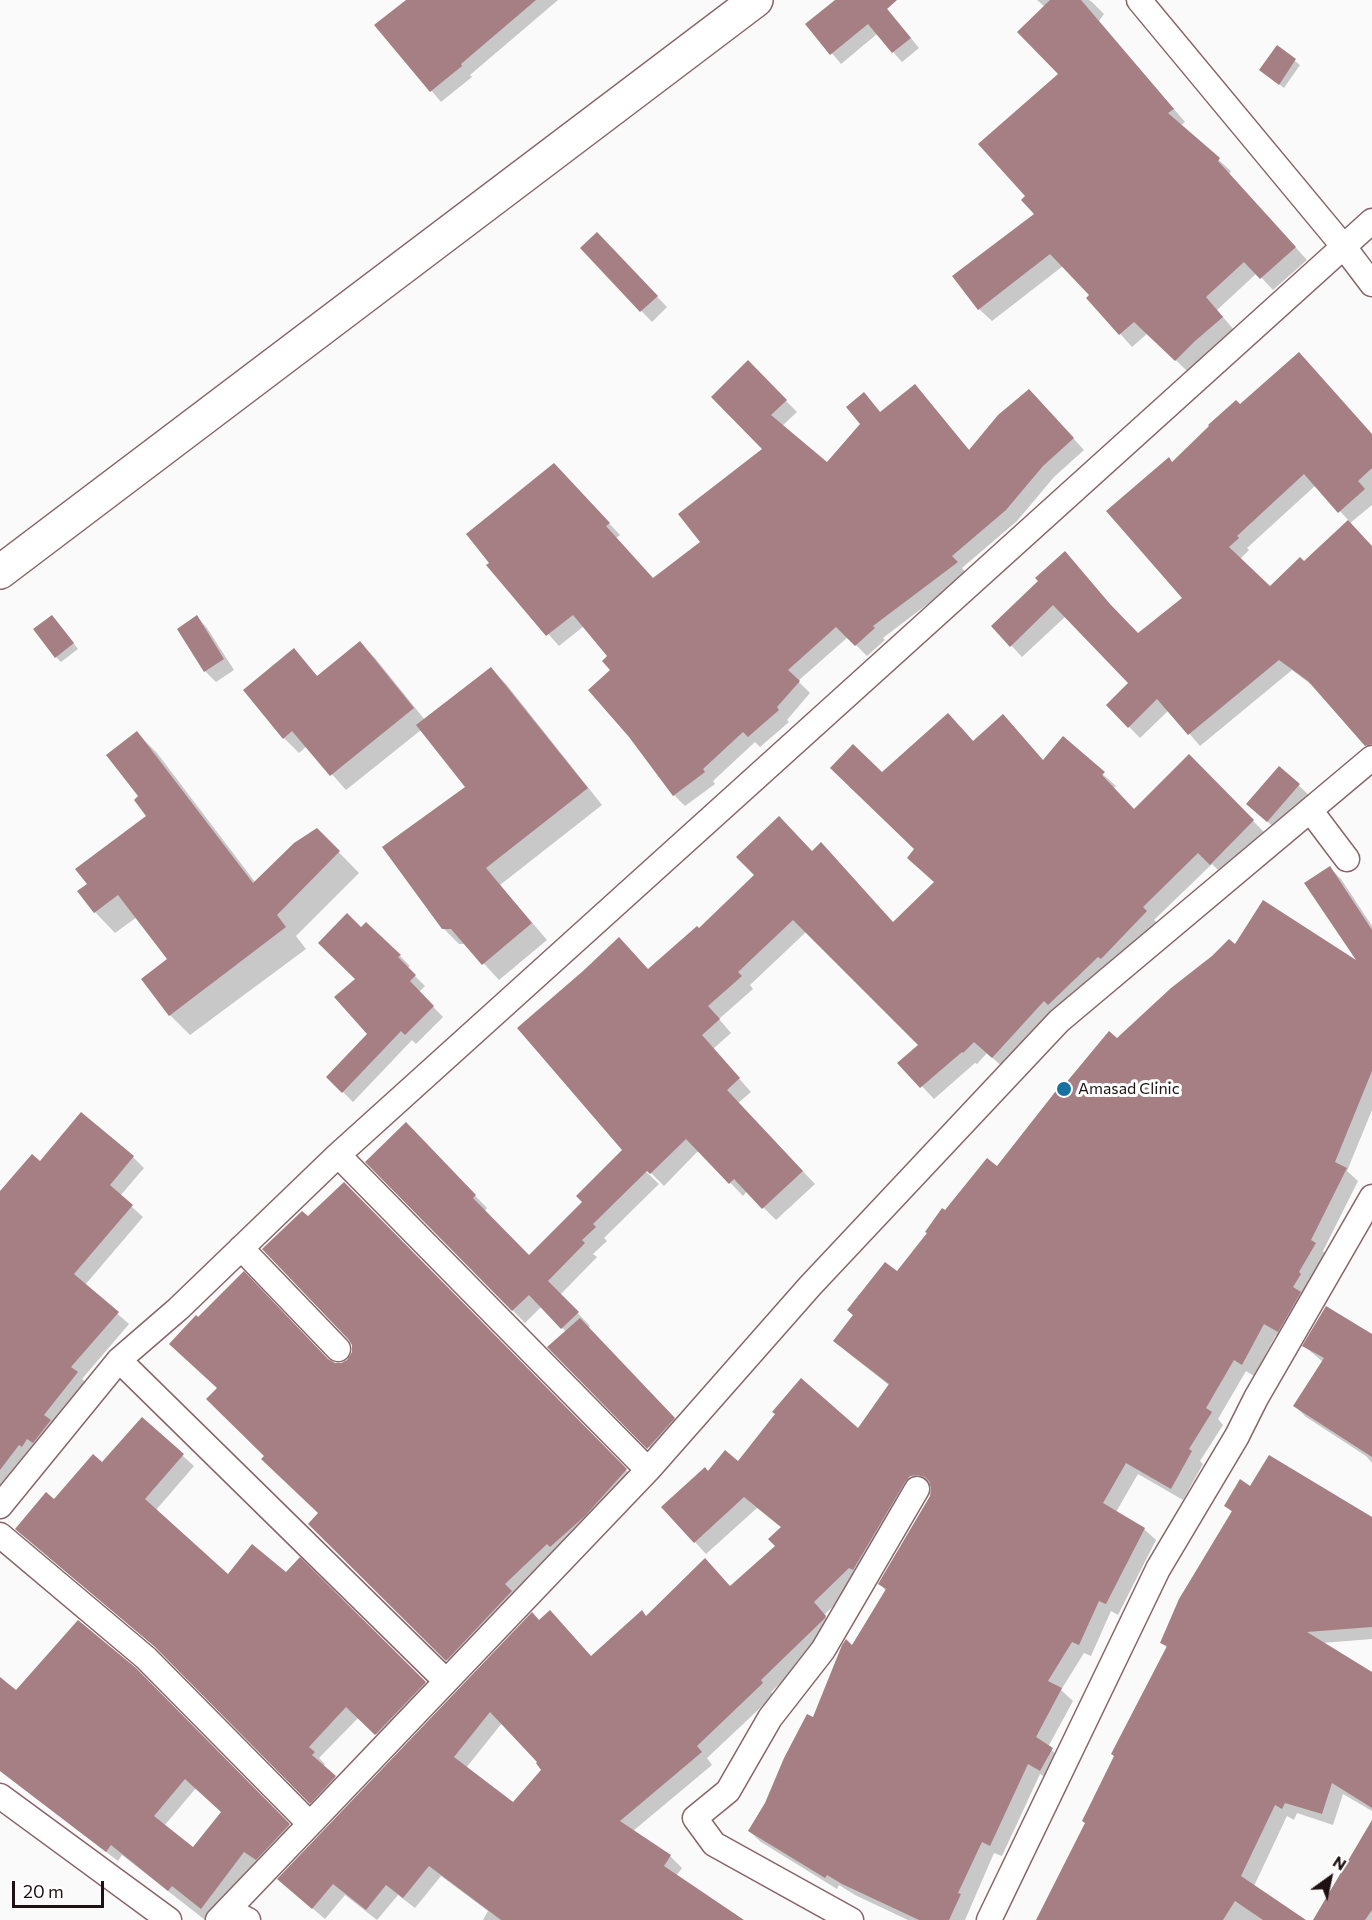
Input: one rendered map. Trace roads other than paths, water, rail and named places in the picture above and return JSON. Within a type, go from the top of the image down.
[{"type":"street","points":[[0,544],[724,0]]},
{"type":"street","points":[[0,572],[756,0]]},
{"type":"street","points":[[1139,0],[1344,247],[1372,284]]},
{"type":"street","points":[[0,1506],[119,1360],[178,1309],[338,1155],[1372,221]]},
{"type":"street","points":[[232,1917],[310,1824],[648,1470],[810,1286],[1059,1021],[1372,758]]},
{"type":"street","points":[[1310,810],[1347,859]]},
{"type":"street","points":[[338,1155],[648,1470]]},
{"type":"street","points":[[989,1920],[1158,1569],[1237,1436],[1256,1398],[1372,1197]]},
{"type":"street","points":[[241,1248],[338,1349]]},
{"type":"street","points":[[119,1360],[446,1681]]},
{"type":"street","points":[[851,1920],[714,1844],[695,1818],[728,1791],[770,1718],[823,1650],[917,1489]]},
{"type":"street","points":[[0,1535],[146,1658],[310,1824]]},
{"type":"street","points":[[0,1796],[169,1920]]},
{"type":"place","name":"Amasad Clinic","points":[[1064,1089]]}]
